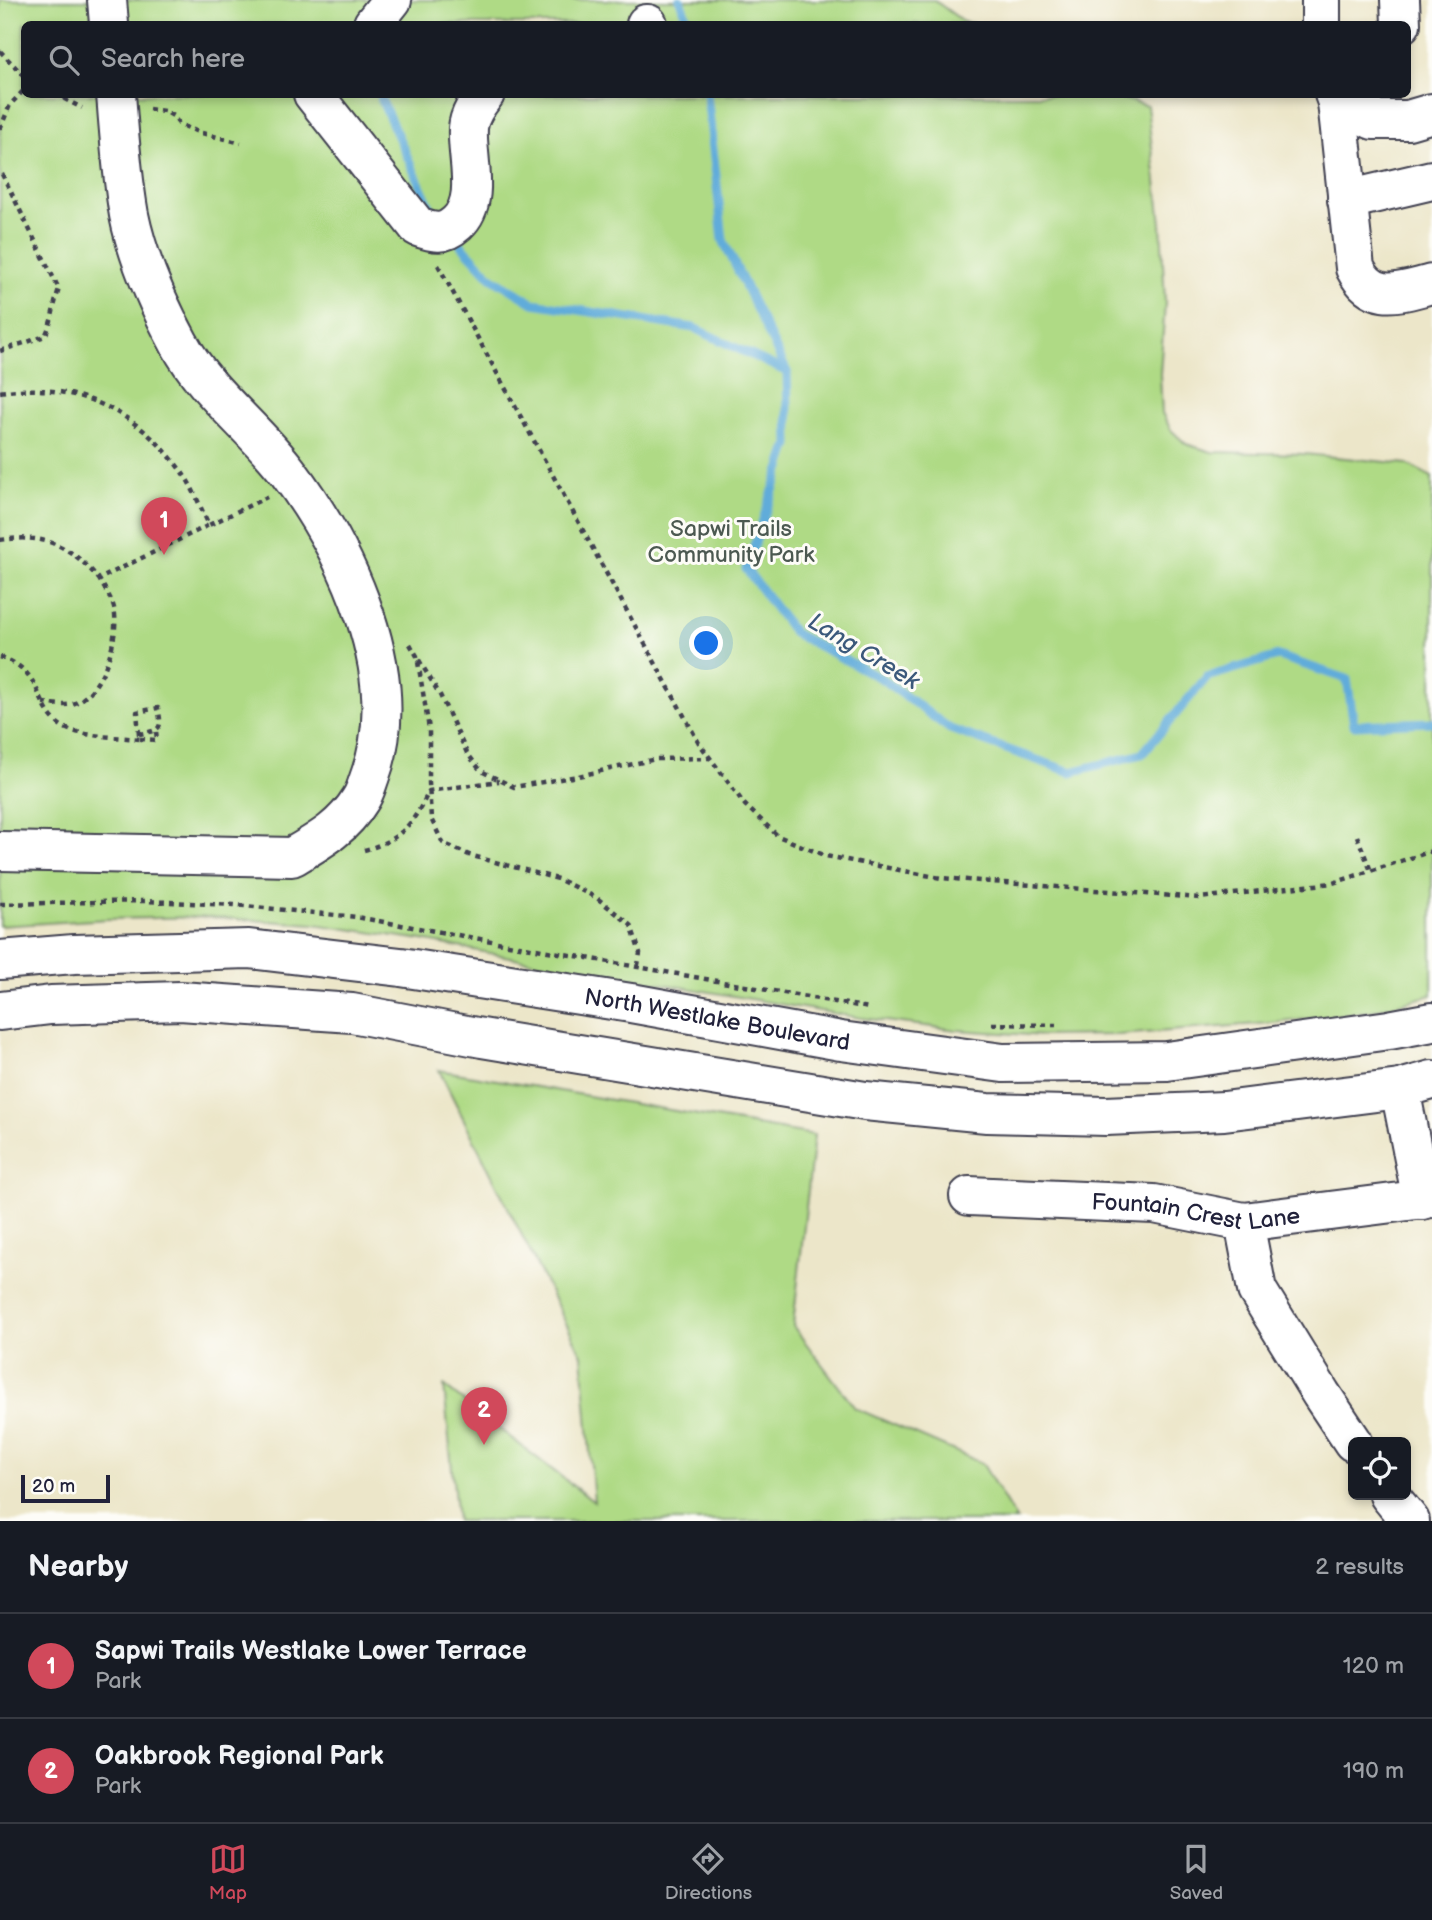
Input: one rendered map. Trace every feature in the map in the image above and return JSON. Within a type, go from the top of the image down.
[{"type":"main road","points":[[107,0],[110,21]]},
{"type":"main road","points":[[375,21],[392,0]]},
{"type":"main road","points":[[1321,0],[1321,21]]},
{"type":"main road","points":[[1400,0],[1401,21]]},
{"type":"main road","points":[[318,98],[418,228],[436,233],[448,230],[467,212],[470,199],[468,126],[475,107],[482,98]]},
{"type":"main road","points":[[1335,98],[1373,120],[1415,109]]},
{"type":"main road","points":[[1335,98],[1355,268],[1362,282],[1373,290],[1397,293],[1432,284]]},
{"type":"main road","points":[[0,850],[292,857],[331,835],[361,800],[377,756],[380,722],[379,676],[363,607],[320,518],[264,442],[206,383],[180,346],[154,294],[130,216],[116,100]]},
{"type":"main road","points":[[1347,200],[1432,180]]},
{"type":"main road","name":"North Westlake Boulevard","points":[[0,960],[74,954],[249,949],[401,967],[631,1003],[877,1047],[1003,1063],[1167,1061],[1389,1030],[1432,1021]]},
{"type":"main road","points":[[0,1011],[51,1005],[180,1001],[352,1013],[482,1038],[852,1099],[987,1113],[1106,1116],[1224,1111],[1416,1085]]},
{"type":"main road","name":"Fountain Crest Lane","points":[[968,1196],[1154,1204],[1244,1222],[1427,1199],[1416,1085]]},
{"type":"main road","points":[[1244,1222],[1257,1290],[1350,1437]]},
{"type":"main road","points":[[1394,1500],[1410,1521]]},
{"type":"path","points":[[0,51],[21,73]]},
{"type":"path","points":[[0,129],[10,105],[21,93]]},
{"type":"path","points":[[116,100],[164,111],[173,116],[179,124],[198,132],[241,143]]},
{"type":"path","points":[[0,173],[59,289],[52,309],[52,323],[45,336],[0,351]]},
{"type":"path","points":[[418,228],[699,743],[745,805],[778,836],[826,856],[941,878],[1199,898],[1332,883],[1432,851]]},
{"type":"path","points":[[0,392],[55,391],[81,395],[130,420],[154,439],[174,462],[190,484],[209,525]]},
{"type":"path","points":[[99,579],[266,498],[288,472]]},
{"type":"path","points":[[0,540],[24,537],[46,540],[75,554],[99,579],[114,611],[112,645],[104,671],[86,696],[76,703],[43,703]]},
{"type":"path","points":[[405,636],[440,695],[467,753],[481,771],[514,787],[656,759],[710,758]]},
{"type":"path","points":[[417,656],[429,729],[431,819],[443,842],[470,855],[558,879],[597,898],[631,925],[640,953],[631,1003]]},
{"type":"path","points":[[0,657],[23,669],[35,682],[43,703],[60,725],[79,732],[157,740],[156,731],[161,722],[158,708],[137,712],[140,737]]},
{"type":"path","points":[[1357,836],[1371,871]]},
{"type":"path","points":[[0,904],[146,901],[234,905],[356,917],[877,1009]]},
{"type":"path","points":[[990,1024],[1058,1025]]},
{"type":"green space","name":"Sapwi Trails Community Park","points":[[0,0],[934,0],[963,21],[21,21],[21,98],[1121,98],[1147,106],[1161,223],[1165,303],[1160,374],[1162,413],[1171,430],[1186,444],[1212,452],[1304,454],[1407,464],[1432,477],[1432,995],[1371,1011],[1283,1022],[1119,1035],[1043,1036],[957,1030],[861,1018],[422,940],[314,924],[206,917],[108,919],[0,926]]},
{"type":"green space","points":[[439,1070],[814,1135],[793,1326],[855,1408],[982,1463],[1017,1521],[457,1521],[444,1386],[594,1502],[582,1355]]},
{"type":"waterway","name":"Lang Creek","points":[[680,0],[688,21]]},
{"type":"waterway","name":"Lang Creek","points":[[707,98],[723,240],[787,372],[789,444],[746,569],[794,633],[882,679],[950,729],[1071,772],[1142,754],[1207,677],[1278,656],[1347,679],[1354,725],[1432,722]]},
{"type":"waterway","points":[[381,99],[438,219]]},
{"type":"waterway","points":[[454,237],[491,277],[533,303],[694,328],[787,372]]},
{"type":"place","name":"Sapwi Trails Westlake Lower Terrace","points":[[164,555]]},
{"type":"place","name":"Oakbrook Regional Park","points":[[484,1445]]}]
